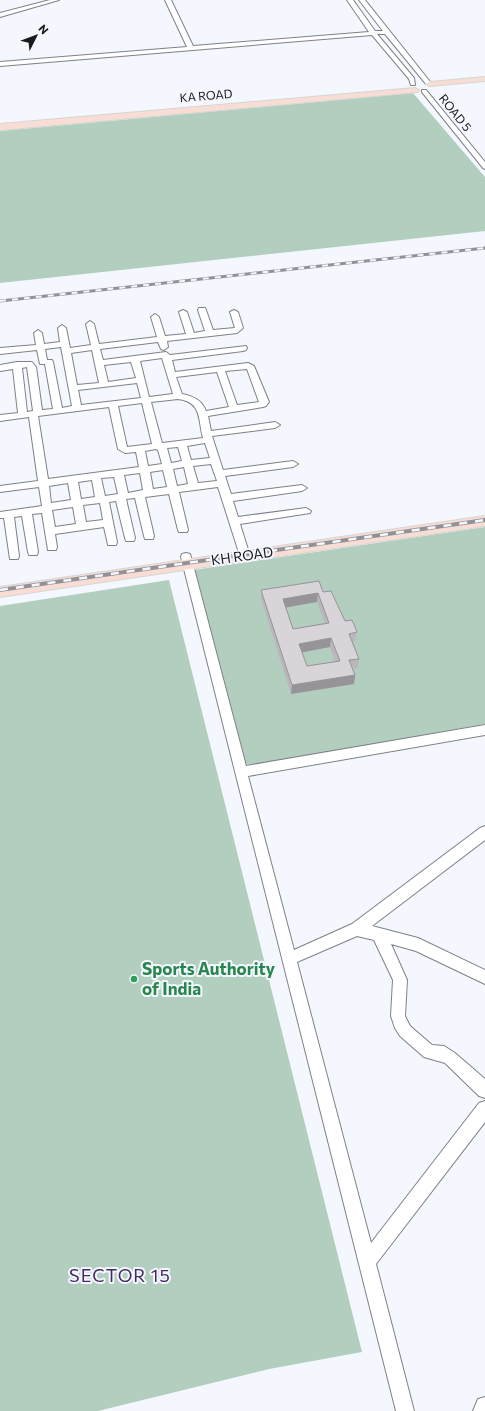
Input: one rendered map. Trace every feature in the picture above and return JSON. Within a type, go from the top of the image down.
[{"type":"main road","name":"KA ROAD","points":[[0,123],[27,122],[423,87],[485,80]]},
{"type":"main road","name":"KA ROAD","points":[[0,127],[27,122]]},
{"type":"main road","name":"KH ROAD","points":[[0,592],[186,561],[485,515]]},
{"type":"main road","name":"KH ROAD","points":[[244,552],[485,521]]},
{"type":"main road","name":"KH ROAD","points":[[0,584],[186,561]]},
{"type":"street","points":[[0,15],[56,0]]},
{"type":"street","points":[[168,0],[192,49]]},
{"type":"street","points":[[362,0],[420,76],[423,87]]},
{"type":"street","points":[[350,1],[366,0]]},
{"type":"street","points":[[350,1],[412,79],[423,87]]},
{"type":"street","points":[[0,64],[386,32]]},
{"type":"street","name":"ROAD 5","points":[[423,87],[485,160]]},
{"type":"street","name":"ROAD 5","points":[[423,87],[485,167]]},
{"type":"street","points":[[202,310],[210,334]]},
{"type":"street","points":[[183,312],[191,336]]},
{"type":"street","points":[[0,368],[29,364],[96,347],[239,330],[234,312]]},
{"type":"street","points":[[155,317],[178,396]]},
{"type":"street","points":[[90,324],[104,385]]},
{"type":"street","points":[[58,411],[58,357],[62,328]]},
{"type":"street","points":[[38,333],[40,347]]},
{"type":"street","points":[[40,347],[58,357]]},
{"type":"street","points":[[0,351],[40,347],[58,357],[73,388],[77,409]]},
{"type":"street","points":[[99,363],[243,348]]},
{"type":"street","points":[[135,359],[167,467],[183,530]]},
{"type":"street","points":[[29,364],[32,367],[43,483],[52,547]]},
{"type":"street","points":[[17,365],[23,415]]},
{"type":"street","points":[[171,375],[248,366],[251,368],[264,402],[260,406],[203,414]]},
{"type":"street","points":[[220,369],[234,409]]},
{"type":"street","points":[[73,388],[141,380]]},
{"type":"street","points":[[0,418],[178,396],[196,401],[203,414],[208,437],[244,552]]},
{"type":"street","points":[[112,404],[123,448],[127,451],[182,444],[208,437],[275,425]]},
{"type":"street","points":[[182,444],[194,487]]},
{"type":"street","points":[[140,449],[144,470],[144,494],[149,536]]},
{"type":"street","points":[[0,489],[215,460]]},
{"type":"street","points":[[14,556],[4,515],[122,496],[194,487],[221,479],[293,464]]},
{"type":"street","points":[[118,473],[130,538]]},
{"type":"street","points":[[96,476],[112,542]]},
{"type":"street","points":[[72,479],[82,526]]},
{"type":"street","points":[[227,498],[302,488]]},
{"type":"street","points":[[234,521],[306,511]]},
{"type":"street","points":[[27,512],[33,552]]},
{"type":"street","points":[[50,531],[108,523]]},
{"type":"street","points":[[186,561],[405,1411]]},
{"type":"street","points":[[241,772],[485,730]]},
{"type":"street","points":[[289,959],[357,929],[484,836]]},
{"type":"street","points":[[357,929],[418,945],[485,977]]},
{"type":"street","points":[[379,935],[400,980],[401,987],[398,1016],[405,1031],[424,1049],[429,1052],[444,1054],[450,1058],[485,1090]]},
{"type":"street","points":[[367,1262],[485,1109]]},
{"type":"street","points":[[482,1411],[485,1406]]},
{"type":"green space","points":[[413,93],[485,177],[485,231],[0,283],[0,131]]},
{"type":"green space","points":[[485,527],[485,724],[255,765],[236,763],[187,571]]},
{"type":"green space","name":"Sports Authority of India","points":[[169,580],[362,1352],[269,1369],[98,1411],[0,1411],[0,606]]},
{"type":"building","points":[[319,581],[323,592],[331,591],[345,621],[352,620],[357,632],[349,634],[359,659],[349,660],[355,675],[292,685],[261,590]],"holes":[[[318,593],[329,623],[293,629],[283,599]],[[331,638],[340,661],[307,666],[299,644]]]},
{"type":"railway","points":[[0,301],[485,248]]},
{"type":"railway","points":[[0,590],[485,520]]},
{"type":"place","name":"Sports Authority of India","points":[[134,979]]},
{"type":"district","name":"SECTOR 15","points":[[120,1276]]}]
